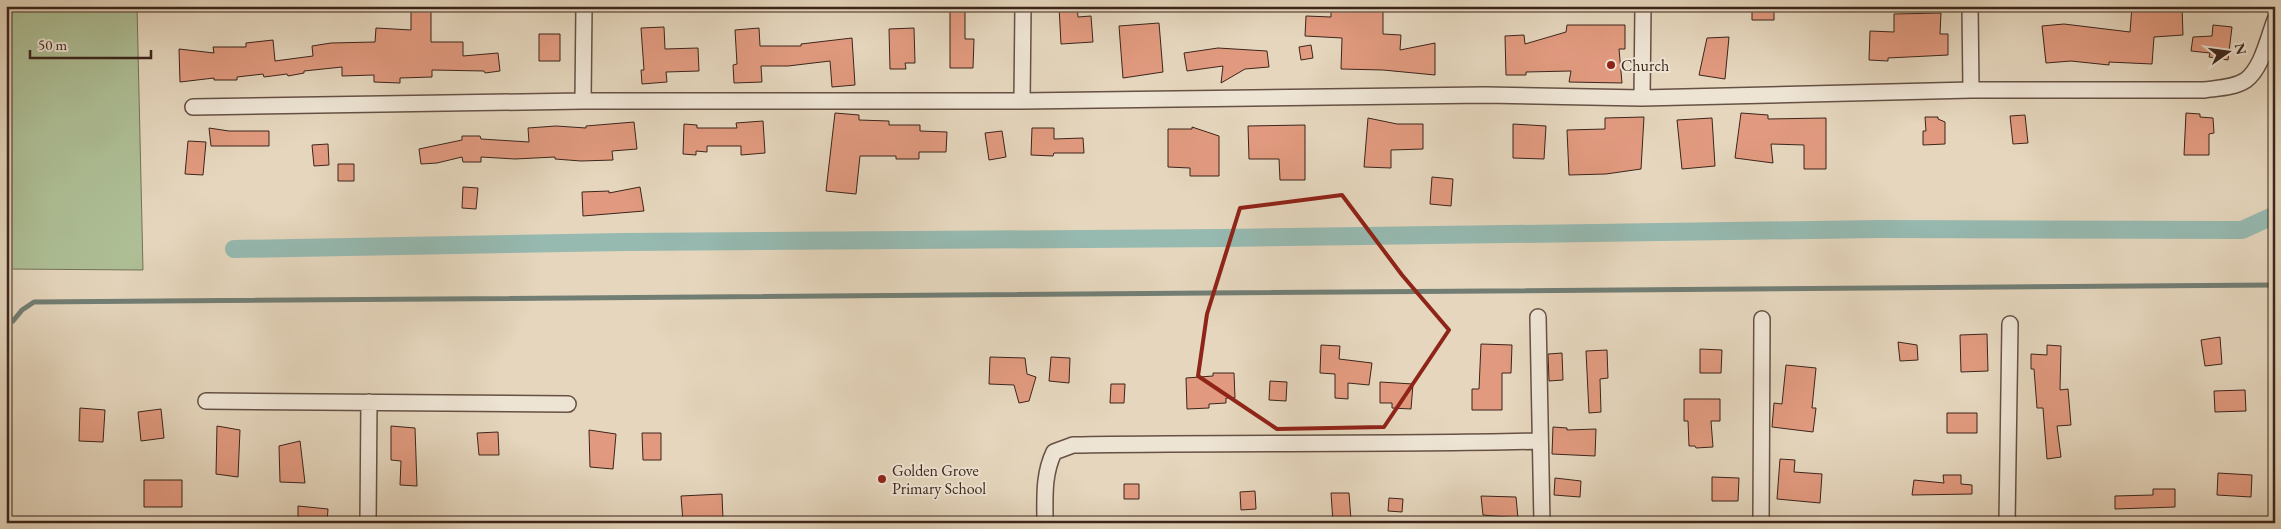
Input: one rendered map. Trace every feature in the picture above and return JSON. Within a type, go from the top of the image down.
[{"type":"street","points":[[583,101],[584,6]]},
{"type":"street","points":[[1022,100],[1023,6]]},
{"type":"street","points":[[1642,98],[1643,6]]},
{"type":"street","points":[[1970,6],[1971,90]]},
{"type":"street","points":[[193,107],[583,101],[1022,100],[1485,95],[1642,98],[1971,90],[2204,90],[2227,87],[2246,80],[2257,67],[2275,20]]},
{"type":"street","points":[[1538,317],[1542,523]]},
{"type":"street","points":[[1761,523],[1762,319]]},
{"type":"street","points":[[2007,523],[2010,324]]},
{"type":"street","points":[[206,401],[568,404]]},
{"type":"street","points":[[368,402],[368,523]]},
{"type":"street","points":[[1046,523],[1045,484],[1049,463],[1054,452],[1074,446],[1220,442],[1446,444],[1540,441]]},
{"type":"highlighted area","points":[[1342,195],[1402,275],[1449,330],[1384,427],[1277,429],[1198,376],[1207,314],[1240,208]]},
{"type":"green space","points":[[6,6],[137,6],[143,270],[6,269]]},
{"type":"building","points":[[411,6],[431,6],[431,42],[463,42],[463,56],[498,53],[500,71],[485,73],[484,71],[432,70],[432,77],[400,78],[400,83],[374,82],[374,75],[342,76],[342,67],[304,71],[304,73],[288,76],[287,74],[264,77],[263,74],[237,77],[237,80],[214,80],[214,78],[180,82],[179,49],[214,53],[213,47],[246,47],[246,43],[273,40],[275,61],[313,56],[312,46],[331,43],[375,42],[376,28],[411,30]]},
{"type":"building","points":[[950,6],[965,6],[965,39],[974,39],[973,68],[950,68]]},
{"type":"building","points":[[1059,6],[1077,6],[1078,17],[1091,16],[1093,42],[1061,44]]},
{"type":"building","points":[[1331,6],[1383,6],[1383,34],[1401,35],[1400,50],[1435,43],[1435,75],[1383,70],[1341,69],[1342,38],[1305,36],[1306,16],[1331,17]]},
{"type":"building","points":[[1752,6],[1774,6],[1774,20],[1752,20]]},
{"type":"building","points":[[2132,6],[2182,6],[2183,35],[2154,37],[2152,64],[2109,62],[2109,65],[2071,61],[2046,63],[2042,26],[2064,24],[2130,32]]},
{"type":"building","points":[[1941,13],[1940,34],[1948,34],[1948,55],[1888,58],[1888,61],[1869,60],[1870,31],[1894,32],[1894,14]]},
{"type":"building","points":[[1159,23],[1163,72],[1123,78],[1119,26]]},
{"type":"building","points":[[1567,25],[1625,25],[1625,49],[1619,49],[1622,83],[1569,82],[1571,71],[1526,72],[1526,75],[1506,75],[1505,36],[1524,35],[1525,44],[1566,32]]},
{"type":"building","points":[[2213,25],[2232,27],[2228,60],[2209,57],[2210,53],[2191,51],[2193,37],[2212,36]]},
{"type":"building","points":[[664,27],[665,49],[698,48],[699,71],[666,72],[667,82],[642,84],[641,70],[644,70],[641,28]]},
{"type":"building","points":[[759,28],[760,46],[801,46],[801,44],[852,38],[855,85],[832,87],[830,61],[788,66],[761,66],[762,82],[734,83],[733,65],[737,64],[735,30]]},
{"type":"building","points":[[914,28],[915,63],[905,63],[906,69],[890,69],[889,29]]},
{"type":"building","points":[[539,34],[560,34],[560,61],[539,61]]},
{"type":"building","points":[[1729,37],[1725,79],[1699,75],[1707,38]]},
{"type":"building","points":[[1311,45],[1313,58],[1301,60],[1299,47]]},
{"type":"building","points":[[1218,48],[1267,51],[1269,67],[1245,69],[1221,83],[1223,66],[1187,71],[1184,53]]},
{"type":"building","points":[[835,113],[859,115],[859,120],[889,121],[889,125],[920,125],[920,131],[947,132],[946,152],[919,152],[919,159],[896,159],[896,156],[860,156],[856,194],[826,191]]},
{"type":"building","points":[[1741,113],[1768,115],[1768,119],[1826,118],[1826,169],[1804,169],[1804,145],[1771,144],[1773,163],[1735,158]]},
{"type":"building","points":[[2186,113],[2200,114],[2200,117],[2213,118],[2214,133],[2209,134],[2209,155],[2184,155]]},
{"type":"building","points":[[2025,115],[2028,143],[2013,144],[2010,116]]},
{"type":"building","points":[[1644,117],[1641,169],[1606,174],[1569,175],[1567,130],[1605,129],[1605,118]]},
{"type":"building","points":[[1925,117],[1938,117],[1938,119],[1945,122],[1945,144],[1923,145],[1923,131],[1926,131]]},
{"type":"building","points":[[1368,118],[1397,124],[1423,124],[1423,149],[1391,150],[1391,168],[1364,167]]},
{"type":"building","points":[[1712,118],[1715,166],[1682,169],[1677,120]]},
{"type":"building","points":[[763,121],[765,153],[741,155],[741,146],[707,146],[707,152],[696,151],[696,155],[683,154],[684,124],[697,125],[697,128],[737,128],[736,123]]},
{"type":"building","points":[[634,122],[637,149],[612,151],[613,160],[581,161],[555,159],[555,157],[515,159],[481,157],[481,162],[463,162],[462,157],[437,163],[421,164],[419,149],[462,140],[462,136],[480,136],[481,139],[529,142],[528,128],[556,126],[586,128],[586,126]]},
{"type":"building","points":[[1513,124],[1546,126],[1544,159],[1513,158]]},
{"type":"building","points":[[1305,125],[1305,180],[1280,180],[1279,159],[1249,159],[1248,126]]},
{"type":"building","points":[[1192,127],[1219,136],[1219,176],[1190,176],[1190,168],[1168,167],[1168,129],[1192,129]]},
{"type":"building","points":[[209,128],[229,131],[269,131],[269,146],[211,146]]},
{"type":"building","points":[[1032,128],[1054,128],[1054,139],[1083,138],[1084,153],[1054,153],[1053,156],[1031,155]]},
{"type":"building","points":[[1002,131],[1006,157],[989,160],[985,133]]},
{"type":"building","points":[[188,141],[206,142],[203,175],[185,174]]},
{"type":"building","points":[[328,144],[329,165],[314,166],[312,145]]},
{"type":"building","points":[[338,164],[354,164],[354,181],[338,181]]},
{"type":"building","points":[[1432,177],[1453,179],[1451,206],[1430,204]]},
{"type":"building","points":[[463,187],[478,188],[476,209],[462,208]]},
{"type":"building","points":[[640,187],[644,211],[583,216],[582,192],[609,191],[609,193]]},
{"type":"building","points":[[1987,334],[1988,371],[1961,372],[1960,335]]},
{"type":"building","points":[[2220,337],[2222,364],[2205,366],[2201,340]]},
{"type":"building","points":[[1898,342],[1917,345],[1918,360],[1900,361]]},
{"type":"building","points":[[1481,344],[1512,345],[1511,373],[1502,373],[1502,410],[1472,410],[1472,389],[1479,389]]},
{"type":"building","points":[[1321,345],[1340,346],[1339,359],[1372,363],[1369,385],[1348,383],[1348,399],[1335,398],[1335,374],[1320,373]]},
{"type":"building","points":[[2047,345],[2061,346],[2060,390],[2068,389],[2071,425],[2057,426],[2061,457],[2047,459],[2043,408],[2037,408],[2034,369],[2031,369],[2031,354],[2047,355]]},
{"type":"building","points":[[1700,349],[1722,350],[1721,373],[1700,373]]},
{"type":"building","points":[[1607,350],[1608,378],[1600,379],[1601,412],[1589,413],[1586,351]]},
{"type":"building","points":[[1562,353],[1563,380],[1549,381],[1548,354]]},
{"type":"building","points":[[990,357],[1025,358],[1027,374],[1036,377],[1029,401],[1019,403],[1014,385],[989,384]]},
{"type":"building","points":[[1051,357],[1070,358],[1069,383],[1049,381]]},
{"type":"building","points":[[1786,365],[1816,368],[1812,408],[1816,408],[1813,432],[1772,427],[1774,403],[1782,404]]},
{"type":"building","points":[[1213,373],[1234,373],[1235,398],[1226,398],[1226,403],[1209,404],[1209,408],[1187,409],[1186,378],[1213,376]]},
{"type":"building","points":[[1270,381],[1287,382],[1286,401],[1269,400]]},
{"type":"building","points":[[1380,382],[1413,384],[1411,409],[1392,408],[1392,403],[1380,403]]},
{"type":"building","points":[[1111,384],[1125,384],[1124,403],[1110,403]]},
{"type":"building","points":[[2245,390],[2246,411],[2215,412],[2214,391]]},
{"type":"building","points":[[1684,399],[1720,399],[1720,421],[1711,421],[1713,447],[1696,448],[1695,446],[1689,446],[1688,421],[1684,421]]},
{"type":"building","points":[[80,408],[105,410],[103,442],[79,441]]},
{"type":"building","points":[[161,409],[164,438],[141,441],[138,412]]},
{"type":"building","points":[[1947,413],[1977,413],[1977,433],[1947,433]]},
{"type":"building","points":[[217,426],[240,430],[238,477],[216,474]]},
{"type":"building","points":[[391,426],[415,428],[417,486],[400,485],[401,461],[391,460]]},
{"type":"building","points":[[1553,427],[1567,428],[1567,430],[1596,429],[1595,456],[1552,454]]},
{"type":"building","points":[[589,430],[616,434],[613,469],[590,467]]},
{"type":"building","points":[[498,432],[499,455],[479,455],[477,433]]},
{"type":"building","points":[[642,433],[661,433],[661,460],[643,460]]},
{"type":"building","points":[[300,441],[305,483],[280,482],[279,446]]},
{"type":"building","points":[[1780,459],[1795,460],[1794,472],[1822,474],[1820,503],[1777,499]]},
{"type":"building","points":[[2218,473],[2252,475],[2251,497],[2217,495]]},
{"type":"building","points":[[1943,475],[1961,475],[1961,484],[1972,485],[1972,494],[1912,495],[1914,480],[1944,483]]},
{"type":"building","points":[[1712,477],[1739,478],[1738,501],[1712,501]]},
{"type":"building","points":[[1555,478],[1581,481],[1580,497],[1554,495]]},
{"type":"building","points":[[144,480],[182,480],[182,507],[144,507]]},
{"type":"building","points":[[1124,484],[1139,484],[1139,499],[1124,499]]},
{"type":"building","points":[[2153,489],[2175,489],[2175,507],[2115,509],[2115,496],[2153,495]]},
{"type":"building","points":[[1255,491],[1256,509],[1241,510],[1240,492]]},
{"type":"building","points":[[1331,493],[1349,493],[1351,520],[1333,522]]},
{"type":"building","points":[[722,494],[723,520],[683,522],[681,496]]},
{"type":"building","points":[[1481,496],[1516,497],[1518,518],[1483,515]]},
{"type":"building","points":[[1389,498],[1403,499],[1402,512],[1388,511]]},
{"type":"building","points":[[298,506],[328,509],[327,523],[298,523]]},
{"type":"waterway","points":[[234,249],[624,242],[1224,238],[1880,229],[2242,230],[2275,215]]},
{"type":"waterway","points":[[13,321],[22,310],[34,302],[2275,285]]},
{"type":"waterway","points":[[6,454],[7,523]]},
{"type":"place","name":"Church","points":[[1611,65]]},
{"type":"place","name":"Golden Grove Primary School","points":[[882,479]]}]
